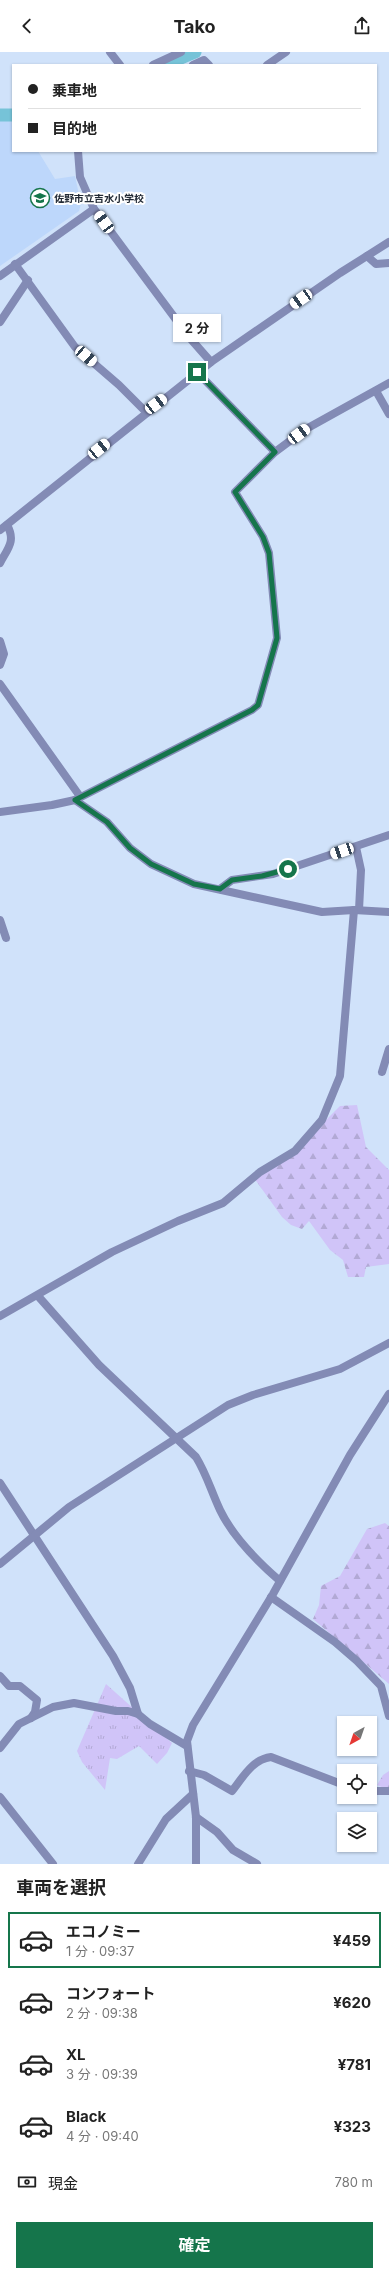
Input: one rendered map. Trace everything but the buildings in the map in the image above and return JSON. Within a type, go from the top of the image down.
[{"type":"street","points":[[110,52],[119,64]]},
{"type":"street","points":[[155,64],[182,52]]},
{"type":"street","points":[[268,64],[286,52]]},
{"type":"street","points":[[195,64],[204,60],[208,64]]},
{"type":"street","points":[[78,152],[80,177],[94,209],[189,337],[210,362]]},
{"type":"street","points":[[0,276],[94,209]]},
{"type":"street","points":[[0,564],[12,540],[11,532],[3,527],[210,362],[389,242]]},
{"type":"street","points":[[367,256],[376,264],[389,263]]},
{"type":"street","points":[[16,264],[75,347],[119,385],[146,412]]},
{"type":"street","points":[[0,322],[28,280]]},
{"type":"street","points":[[197,372],[275,452]]},
{"type":"street","points":[[0,820],[1,812],[77,799],[246,713],[258,705],[277,638],[269,553],[263,537],[235,492],[275,452],[306,429],[389,383]]},
{"type":"street","points":[[376,391],[389,414]]},
{"type":"street","points":[[0,641],[4,654],[0,664]]},
{"type":"street","points":[[0,684],[79,794],[77,799]]},
{"type":"street","points":[[77,799],[107,822],[130,848],[151,864],[194,884],[322,912],[357,910],[389,912]]},
{"type":"street","points":[[220,889],[232,880],[273,874],[389,835]]},
{"type":"street","points":[[0,1316],[38,1296],[112,1252],[178,1221],[224,1203],[260,1172],[295,1151],[322,1120],[340,1076],[361,870],[356,847]]},
{"type":"street","points":[[0,920],[6,938]]},
{"type":"street","points":[[382,1072],[389,1049]]},
{"type":"street","points":[[38,1296],[99,1365],[196,1458],[207,1475],[210,1489],[230,1526],[252,1554],[280,1581]]},
{"type":"street","points":[[0,1564],[86,1495],[232,1403],[340,1369],[389,1342]]},
{"type":"street","points":[[196,1864],[196,1817],[187,1746],[187,1741],[193,1725],[271,1598],[346,1462],[389,1394]]},
{"type":"street","points":[[0,1483],[113,1656],[130,1688],[138,1714]]},
{"type":"street","points":[[271,1598],[335,1642],[357,1661],[380,1686],[389,1716]]},
{"type":"street","points":[[0,1676],[9,1686],[20,1686],[37,1700],[35,1712],[30,1719]]},
{"type":"street","points":[[0,1748],[19,1724],[53,1707],[74,1703],[116,1711],[128,1710],[138,1714],[150,1724],[187,1746]]},
{"type":"street","points":[[189,1771],[204,1775],[232,1791],[256,1762],[264,1757],[271,1757],[337,1783]]},
{"type":"street","points":[[377,1792],[389,1791]]},
{"type":"street","points":[[138,1864],[166,1819],[193,1794]]},
{"type":"street","points":[[0,1797],[53,1864]]},
{"type":"street","points":[[196,1817],[216,1832],[233,1850],[257,1864]]},
{"type":"shaded area","name":"佐野市立吉水小学校","points":[[12,119],[12,152],[39,152],[55,179],[75,176],[81,204],[79,211],[0,266],[0,120]]},
{"type":"green space","points":[[357,1105],[366,1147],[389,1170],[389,1264],[366,1267],[364,1277],[348,1277],[343,1260],[330,1250],[309,1221],[302,1229],[291,1225],[282,1217],[254,1178],[295,1151],[340,1106]]},
{"type":"green space","points":[[385,1523],[389,1526],[389,1684],[313,1619],[319,1605],[321,1586],[340,1576],[367,1529]]},
{"type":"green space","points":[[106,1684],[172,1743],[167,1753],[157,1764],[139,1746],[117,1759],[110,1758],[105,1790],[82,1762],[77,1751]]},
{"type":"green space","points":[[389,1771],[389,1790],[377,1785],[383,1775]]},
{"type":"waterway","points":[[166,64],[195,52]]},
{"type":"waterway","points":[[0,115],[12,115]]},
{"type":"place","name":"佐野市立吉水小学校","points":[[40,198]]},
{"type":"route","points":[[197,372],[275,452],[238,487],[235,492],[263,537],[269,553],[277,638],[270,669],[258,705],[252,710],[75,800],[107,822],[130,848],[151,864],[194,884],[220,889],[232,880],[238,878],[262,876],[288,869]]}]
